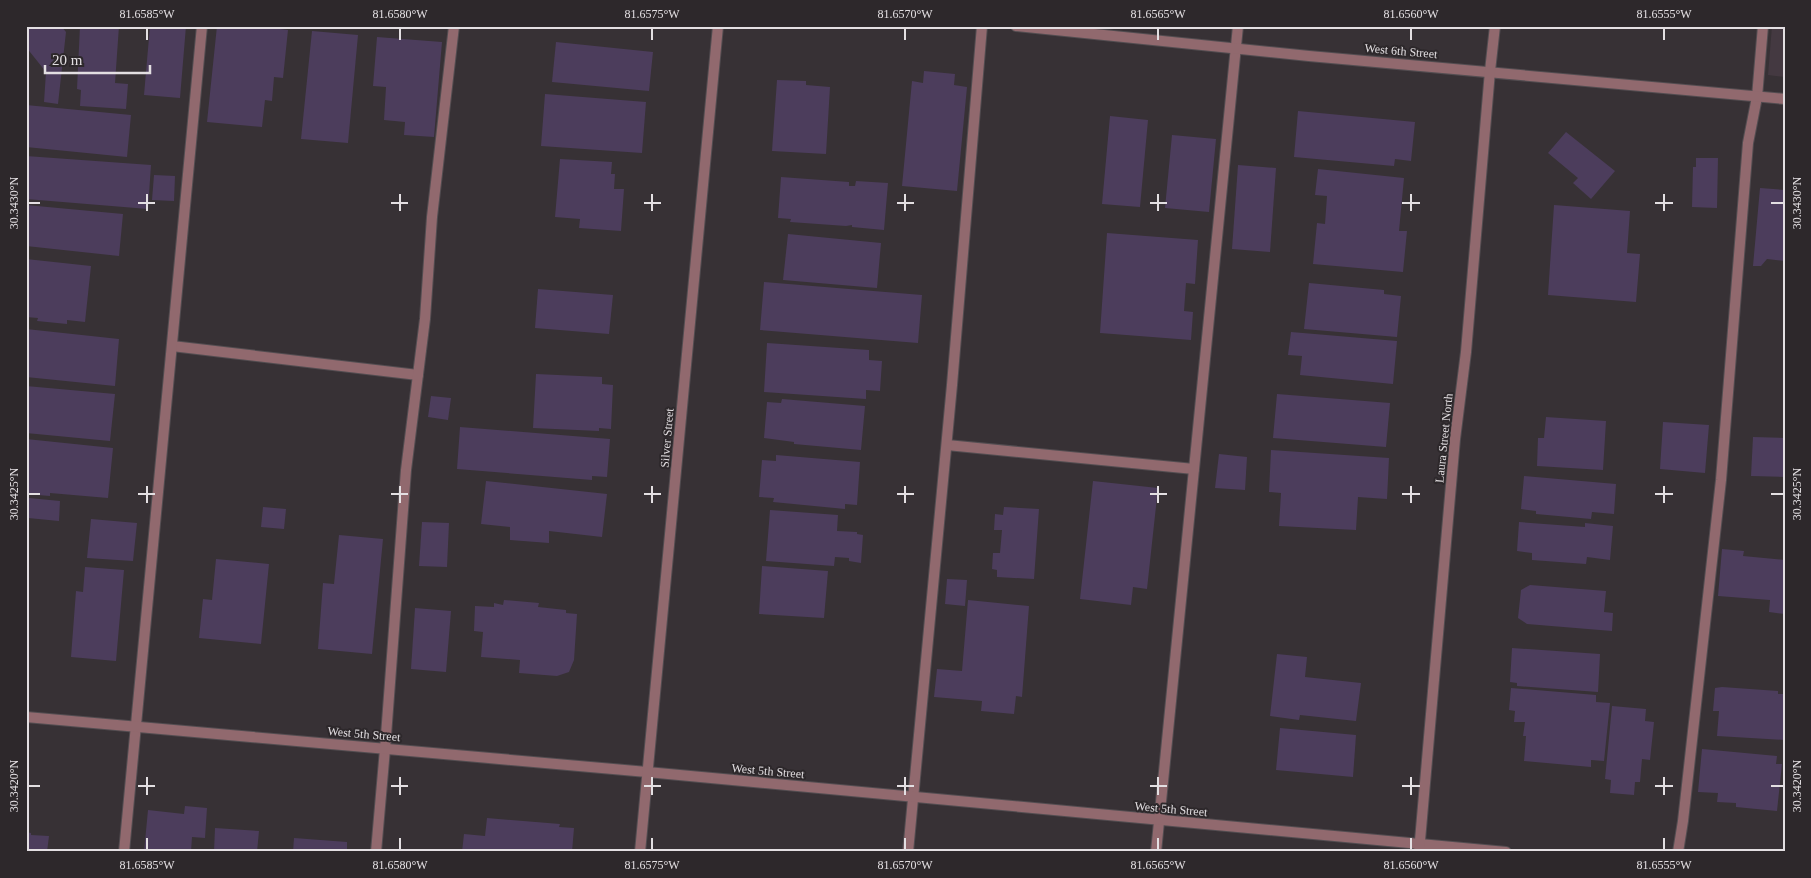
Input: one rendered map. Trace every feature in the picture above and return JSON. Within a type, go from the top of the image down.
[{"type":"street","points":[[124,852],[202,26]]},
{"type":"street","points":[[376,852],[406,470],[425,319],[432,217],[454,26]]},
{"type":"street","name":"Silver Street","points":[[640,852],[718,26]]},
{"type":"street","points":[[908,852],[947,445],[982,26]]},
{"type":"street","name":"West 6th Street","points":[[1016,26],[1785,99]]},
{"type":"street","points":[[1156,852],[1238,26]]},
{"type":"street","name":"Laura Street North","points":[[1419,848],[1455,439],[1466,352],[1495,26]]},
{"type":"street","points":[[1678,852],[1721,480],[1748,143],[1757,96],[1763,26]]},
{"type":"street","points":[[172,346],[418,375]]},
{"type":"street","points":[[947,445],[1194,469]]},
{"type":"street","name":"West 5th Street","points":[[26,716],[1158,820],[1419,848],[1506,852]]},
{"type":"shaded area","points":[[1772,26],[1785,26],[1785,77],[1768,75]]},
{"type":"building","points":[[26,26],[61,26],[66,32],[58,104],[44,102],[46,72],[26,47]]},
{"type":"building","points":[[80,26],[119,26],[115,83],[128,84],[126,109],[80,106],[81,90],[77,89]]},
{"type":"building","points":[[150,26],[186,26],[180,98],[144,95]]},
{"type":"building","points":[[217,26],[255,26],[288,30],[283,78],[274,77],[272,101],[265,100],[262,127],[207,122]]},
{"type":"building","points":[[312,31],[358,35],[348,143],[301,139]]},
{"type":"building","points":[[377,37],[442,42],[434,137],[404,135],[405,122],[384,120],[386,87],[373,86]]},
{"type":"building","points":[[556,42],[653,52],[649,91],[552,82]]},
{"type":"building","points":[[924,71],[955,74],[954,85],[967,87],[957,191],[902,186],[912,81],[923,83]]},
{"type":"building","points":[[777,80],[806,81],[806,85],[830,87],[826,154],[772,151]]},
{"type":"building","points":[[545,94],[646,102],[642,153],[541,146]]},
{"type":"building","points":[[26,105],[131,115],[127,157],[26,147]]},
{"type":"building","points":[[1298,111],[1415,122],[1411,161],[1395,159],[1394,166],[1294,157]]},
{"type":"building","points":[[1110,116],[1148,120],[1140,207],[1102,204]]},
{"type":"building","points":[[1566,132],[1615,171],[1591,199],[1573,183],[1578,178],[1548,153]]},
{"type":"building","points":[[1172,135],[1216,139],[1209,212],[1165,208]]},
{"type":"building","points":[[26,156],[151,165],[148,209],[26,199]]},
{"type":"building","points":[[1696,158],[1718,158],[1717,208],[1692,207],[1693,167],[1696,167]]},
{"type":"building","points":[[560,159],[612,162],[611,174],[615,174],[614,189],[624,189],[621,231],[579,228],[580,219],[555,217]]},
{"type":"building","points":[[1238,165],[1276,168],[1270,252],[1232,249]]},
{"type":"building","points":[[1318,169],[1404,178],[1399,231],[1407,231],[1403,272],[1313,264],[1317,223],[1325,224],[1327,196],[1315,195]]},
{"type":"building","points":[[154,175],[175,176],[174,201],[152,200]]},
{"type":"building","points":[[781,177],[849,182],[849,186],[855,186],[856,181],[888,183],[884,230],[852,227],[852,225],[790,222],[791,219],[778,218]]},
{"type":"building","points":[[1760,188],[1785,190],[1785,261],[1767,259],[1761,266],[1753,266]]},
{"type":"building","points":[[26,205],[123,214],[119,256],[26,246]]},
{"type":"building","points":[[1554,205],[1630,211],[1627,253],[1640,254],[1636,302],[1548,295]]},
{"type":"building","points":[[1107,233],[1198,240],[1195,284],[1186,283],[1184,311],[1193,312],[1191,340],[1100,333]]},
{"type":"building","points":[[788,234],[881,243],[877,288],[783,280]]},
{"type":"building","points":[[26,259],[91,266],[85,322],[67,320],[67,324],[37,321],[38,318],[26,317]]},
{"type":"building","points":[[764,282],[922,295],[918,343],[760,330]]},
{"type":"building","points":[[1309,283],[1384,290],[1384,294],[1401,296],[1397,337],[1304,329]]},
{"type":"building","points":[[538,289],[613,295],[609,334],[535,328]]},
{"type":"building","points":[[26,329],[119,339],[115,386],[26,377]]},
{"type":"building","points":[[1291,332],[1397,341],[1393,384],[1300,375],[1302,356],[1288,355]]},
{"type":"building","points":[[767,343],[869,350],[869,360],[882,361],[880,391],[866,390],[866,399],[764,392]]},
{"type":"building","points":[[536,374],[602,377],[602,384],[613,385],[611,429],[599,428],[599,431],[533,428]]},
{"type":"building","points":[[26,386],[115,394],[110,441],[26,433]]},
{"type":"building","points":[[1277,394],[1390,403],[1386,447],[1273,438]]},
{"type":"building","points":[[431,396],[451,398],[448,420],[428,417]]},
{"type":"building","points":[[782,399],[865,406],[861,450],[794,444],[794,442],[764,438],[767,402],[781,403]]},
{"type":"building","points":[[1546,417],[1606,421],[1603,470],[1537,466],[1538,438],[1544,438]]},
{"type":"building","points":[[1663,422],[1709,425],[1705,473],[1660,469]]},
{"type":"building","points":[[460,427],[610,439],[607,477],[592,476],[592,480],[457,469]]},
{"type":"building","points":[[1753,437],[1785,438],[1785,477],[1751,476]]},
{"type":"building","points":[[26,439],[113,448],[108,498],[50,493],[50,496],[26,494]]},
{"type":"building","points":[[1271,450],[1389,458],[1387,499],[1358,497],[1356,530],[1279,526],[1281,493],[1269,492]]},
{"type":"building","points":[[1219,454],[1247,457],[1245,490],[1215,488]]},
{"type":"building","points":[[776,455],[860,462],[857,505],[845,504],[845,509],[773,502],[774,498],[759,497],[762,460],[776,461]]},
{"type":"building","points":[[1524,476],[1616,484],[1614,514],[1592,512],[1591,519],[1536,514],[1536,511],[1521,509]]},
{"type":"building","points":[[486,481],[607,494],[602,537],[549,531],[549,543],[510,540],[510,527],[481,524]]},
{"type":"building","points":[[1093,481],[1158,488],[1147,589],[1133,587],[1131,605],[1080,599]]},
{"type":"building","points":[[29,498],[60,501],[59,521],[28,518]]},
{"type":"building","points":[[263,507],[286,509],[284,529],[261,527]]},
{"type":"building","points":[[1004,507],[1039,509],[1034,579],[997,577],[997,570],[992,569],[993,553],[1000,553],[1002,530],[994,530],[995,514],[1003,515]]},
{"type":"building","points":[[770,510],[838,515],[837,531],[857,532],[857,534],[863,535],[861,563],[849,561],[849,558],[835,557],[834,566],[766,561]]},
{"type":"building","points":[[91,519],[137,523],[133,561],[87,558]]},
{"type":"building","points":[[422,522],[449,523],[447,567],[419,566]]},
{"type":"building","points":[[1519,522],[1585,527],[1585,523],[1613,526],[1610,560],[1587,557],[1586,564],[1532,560],[1532,553],[1517,551]]},
{"type":"building","points":[[339,535],[383,539],[372,654],[318,649],[323,583],[334,584]]},
{"type":"building","points":[[1722,549],[1744,551],[1743,556],[1785,560],[1785,614],[1769,612],[1770,600],[1718,596]]},
{"type":"building","points":[[216,559],[269,564],[261,644],[199,638],[203,599],[212,600]]},
{"type":"building","points":[[762,566],[828,571],[824,618],[759,614]]},
{"type":"building","points":[[85,567],[124,570],[116,661],[71,657],[76,591],[83,592]]},
{"type":"building","points":[[947,579],[967,580],[965,606],[945,604]]},
{"type":"building","points":[[1530,585],[1606,591],[1604,612],[1613,613],[1612,631],[1527,624],[1518,618],[1521,590]]},
{"type":"building","points":[[504,600],[539,603],[538,607],[566,610],[566,613],[577,614],[574,660],[569,672],[557,676],[519,673],[520,660],[481,657],[483,632],[474,631],[475,606],[494,607],[494,603],[503,605]]},
{"type":"building","points":[[968,600],[1029,606],[1022,697],[1016,696],[1014,714],[981,711],[982,701],[934,697],[937,669],[962,671]]},
{"type":"building","points":[[415,608],[451,611],[446,672],[411,669]]},
{"type":"building","points":[[1512,648],[1600,654],[1598,692],[1517,686],[1517,683],[1510,682]]},
{"type":"building","points":[[1277,654],[1307,657],[1305,677],[1361,683],[1356,721],[1300,715],[1299,720],[1270,716]]},
{"type":"building","points":[[1511,688],[1596,695],[1596,702],[1610,703],[1604,761],[1591,760],[1591,767],[1524,761],[1526,736],[1523,736],[1525,722],[1514,722],[1515,711],[1509,710]]},
{"type":"building","points":[[1715,688],[1778,691],[1778,694],[1785,694],[1785,740],[1717,736],[1719,711],[1713,711]]},
{"type":"building","points":[[1612,706],[1646,709],[1645,721],[1654,722],[1650,760],[1642,759],[1640,782],[1635,782],[1634,795],[1610,793],[1611,780],[1605,779]]},
{"type":"building","points":[[1280,728],[1356,735],[1353,777],[1276,770]]},
{"type":"building","points":[[1702,749],[1777,756],[1776,764],[1782,764],[1777,811],[1736,807],[1736,803],[1717,802],[1718,793],[1698,792]]},
{"type":"building","points":[[185,806],[207,808],[205,838],[192,837],[191,852],[144,852],[148,810],[184,814]]},
{"type":"building","points":[[487,818],[560,824],[559,827],[574,828],[572,852],[462,852],[464,834],[485,836]]},
{"type":"building","points":[[215,828],[259,831],[257,852],[214,852]]},
{"type":"building","points":[[26,832],[31,833],[31,835],[49,836],[47,852],[26,852]]},
{"type":"building","points":[[294,838],[347,842],[347,852],[293,852]]}]
